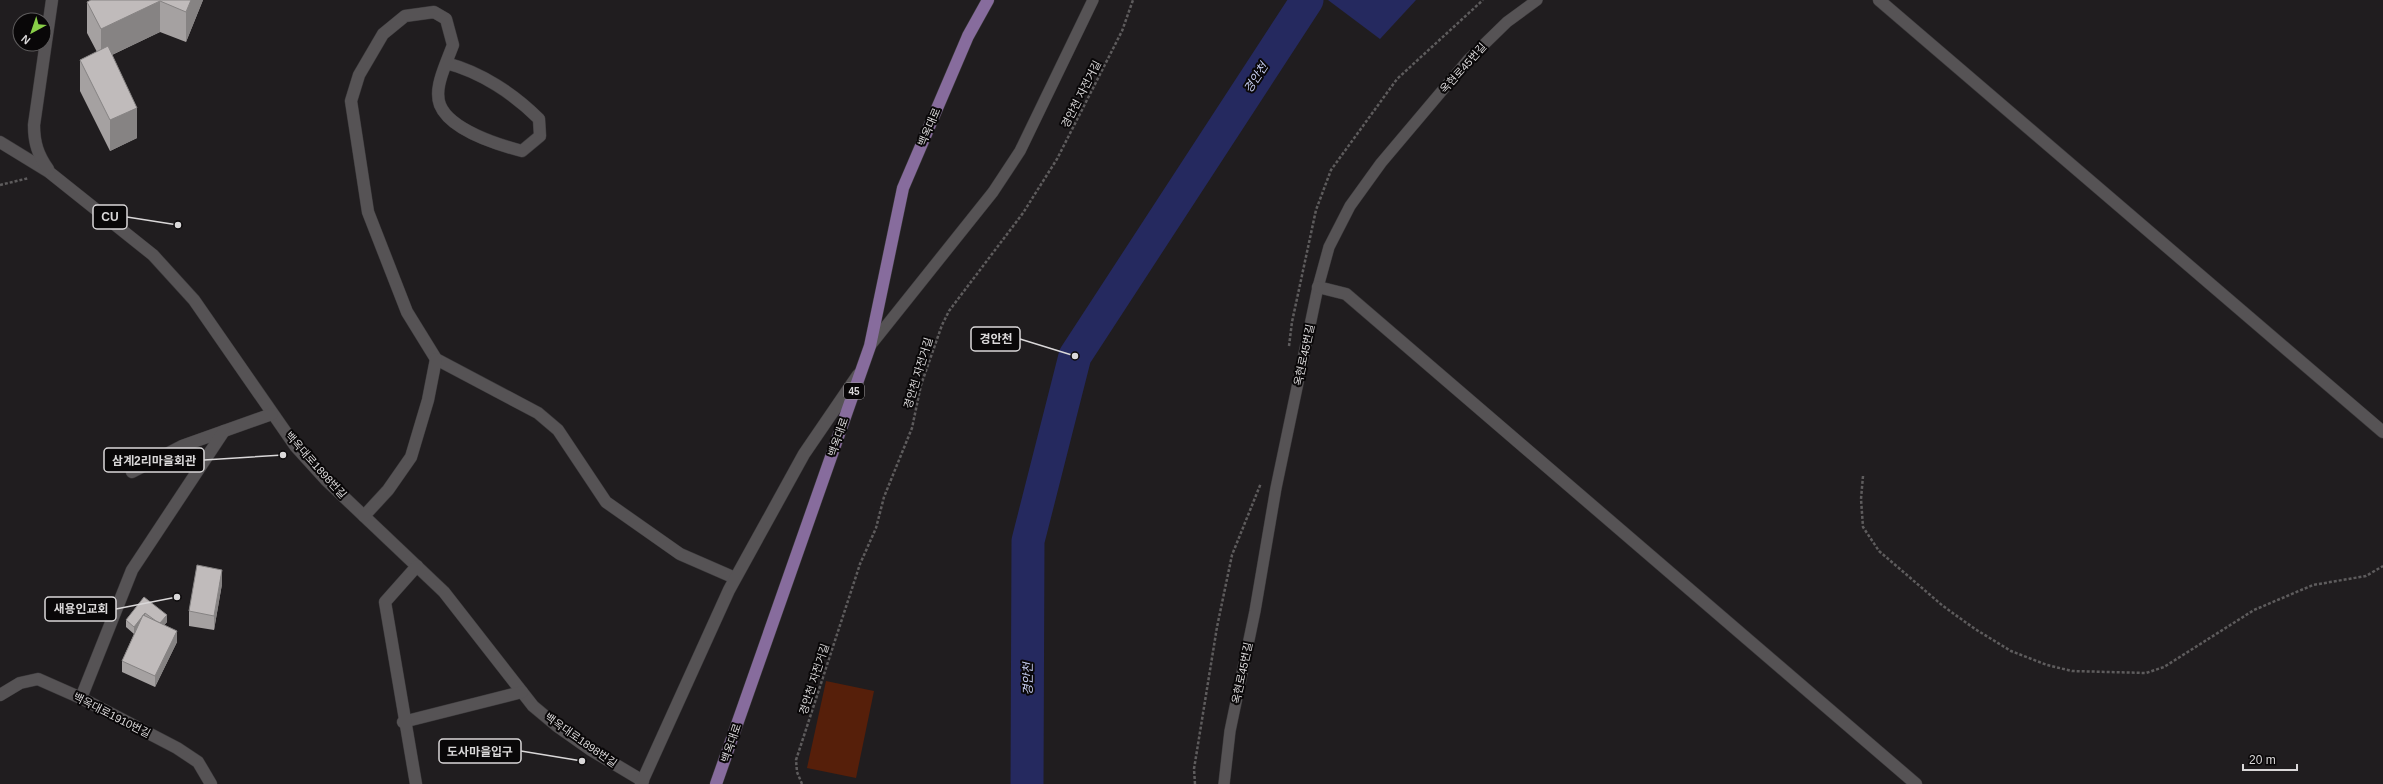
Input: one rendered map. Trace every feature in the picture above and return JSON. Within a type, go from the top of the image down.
[{"type":"main road","name":"백옥대로","points":[[716,784],[870,346],[903,188],[968,36],[988,0]]},
{"type":"street","points":[[49,172],[39,156],[34,141],[34,125],[52,0]]},
{"type":"street","points":[[1879,0],[2383,432]]},
{"type":"street","points":[[446,63],[465,68],[525,105],[539,119],[540,136],[522,151],[493,144],[450,120],[440,105],[439,82],[446,63],[453,45],[446,19],[434,12],[405,16],[383,34],[359,75],[351,101],[368,212],[407,312],[436,359],[538,413],[558,430],[606,502],[680,554],[735,578]]},
{"type":"street","name":"백옥대로1898번길","points":[[0,142],[49,172],[137,240],[172,274],[194,300],[296,447],[326,480],[418,566],[466,618],[533,706],[557,726],[642,783]]},
{"type":"street","points":[[1318,287],[1346,294],[1916,784]]},
{"type":"street","points":[[364,516],[388,490],[411,457],[428,400],[436,359]]},
{"type":"street","points":[[642,783],[735,578],[804,454],[862,369]]},
{"type":"street","points":[[132,472],[182,446],[272,414]]},
{"type":"street","points":[[82,698],[132,570],[224,431]]},
{"type":"street","points":[[416,784],[403,722],[385,602],[418,566]]},
{"type":"street","name":"백옥대로1910번길","points":[[0,695],[20,683],[38,679],[82,698],[177,748],[198,762],[211,784]]},
{"type":"street","points":[[403,722],[522,692]]},
{"type":"lane","points":[[870,346],[988,199],[1020,151],[1093,0]]},
{"type":"lane","name":"옥현로45번길","points":[[1224,784],[1230,731],[1255,611],[1276,488],[1318,287],[1329,247],[1350,206],[1381,163],[1468,60],[1507,22],[1537,0]]},
{"type":"path","name":"경안천 자전거길","points":[[802,784],[796,772],[796,760],[860,564],[876,528],[884,497],[912,428],[921,386],[942,325],[949,311],[1023,213],[1057,158],[1122,31],[1133,0]]},
{"type":"path","points":[[0,185],[49,172]]},
{"type":"path","points":[[1863,476],[1863,527],[1879,551],[1943,606],[1975,629],[2011,651],[2047,665],[2072,671],[2146,673],[2164,667],[2254,610],[2313,585],[2366,576],[2383,566]]},
{"type":"shaded area","points":[[1328,0],[1416,0],[1380,39]]},
{"type":"shaded area","points":[[826,681],[874,691],[856,778],[807,768]]},
{"type":"building","points":[[91,0],[191,0],[186,12],[160,1],[101,29],[87,2]]},
{"type":"building","points":[[108,46],[137,108],[110,120],[80,60]]},
{"type":"building","points":[[197,565],[222,570],[214,616],[189,611]]},
{"type":"building","points":[[144,597],[167,615],[160,623],[145,613],[134,627],[126,620]]},
{"type":"building","points":[[143,615],[177,631],[155,676],[122,661]]},
{"type":"waterway","name":"경안천","points":[[1027,784],[1028,541],[1075,356],[1307,0]]},
{"type":"place","name":"CU","points":[[178,225]]},
{"type":"place","name":"경안천","points":[[1075,356]]},
{"type":"place","name":"삼계2리마을회관","points":[[283,455]]},
{"type":"place","name":"새용인교회","points":[[177,597]]},
{"type":"place","name":"도사마을입구","points":[[582,761]]}]
